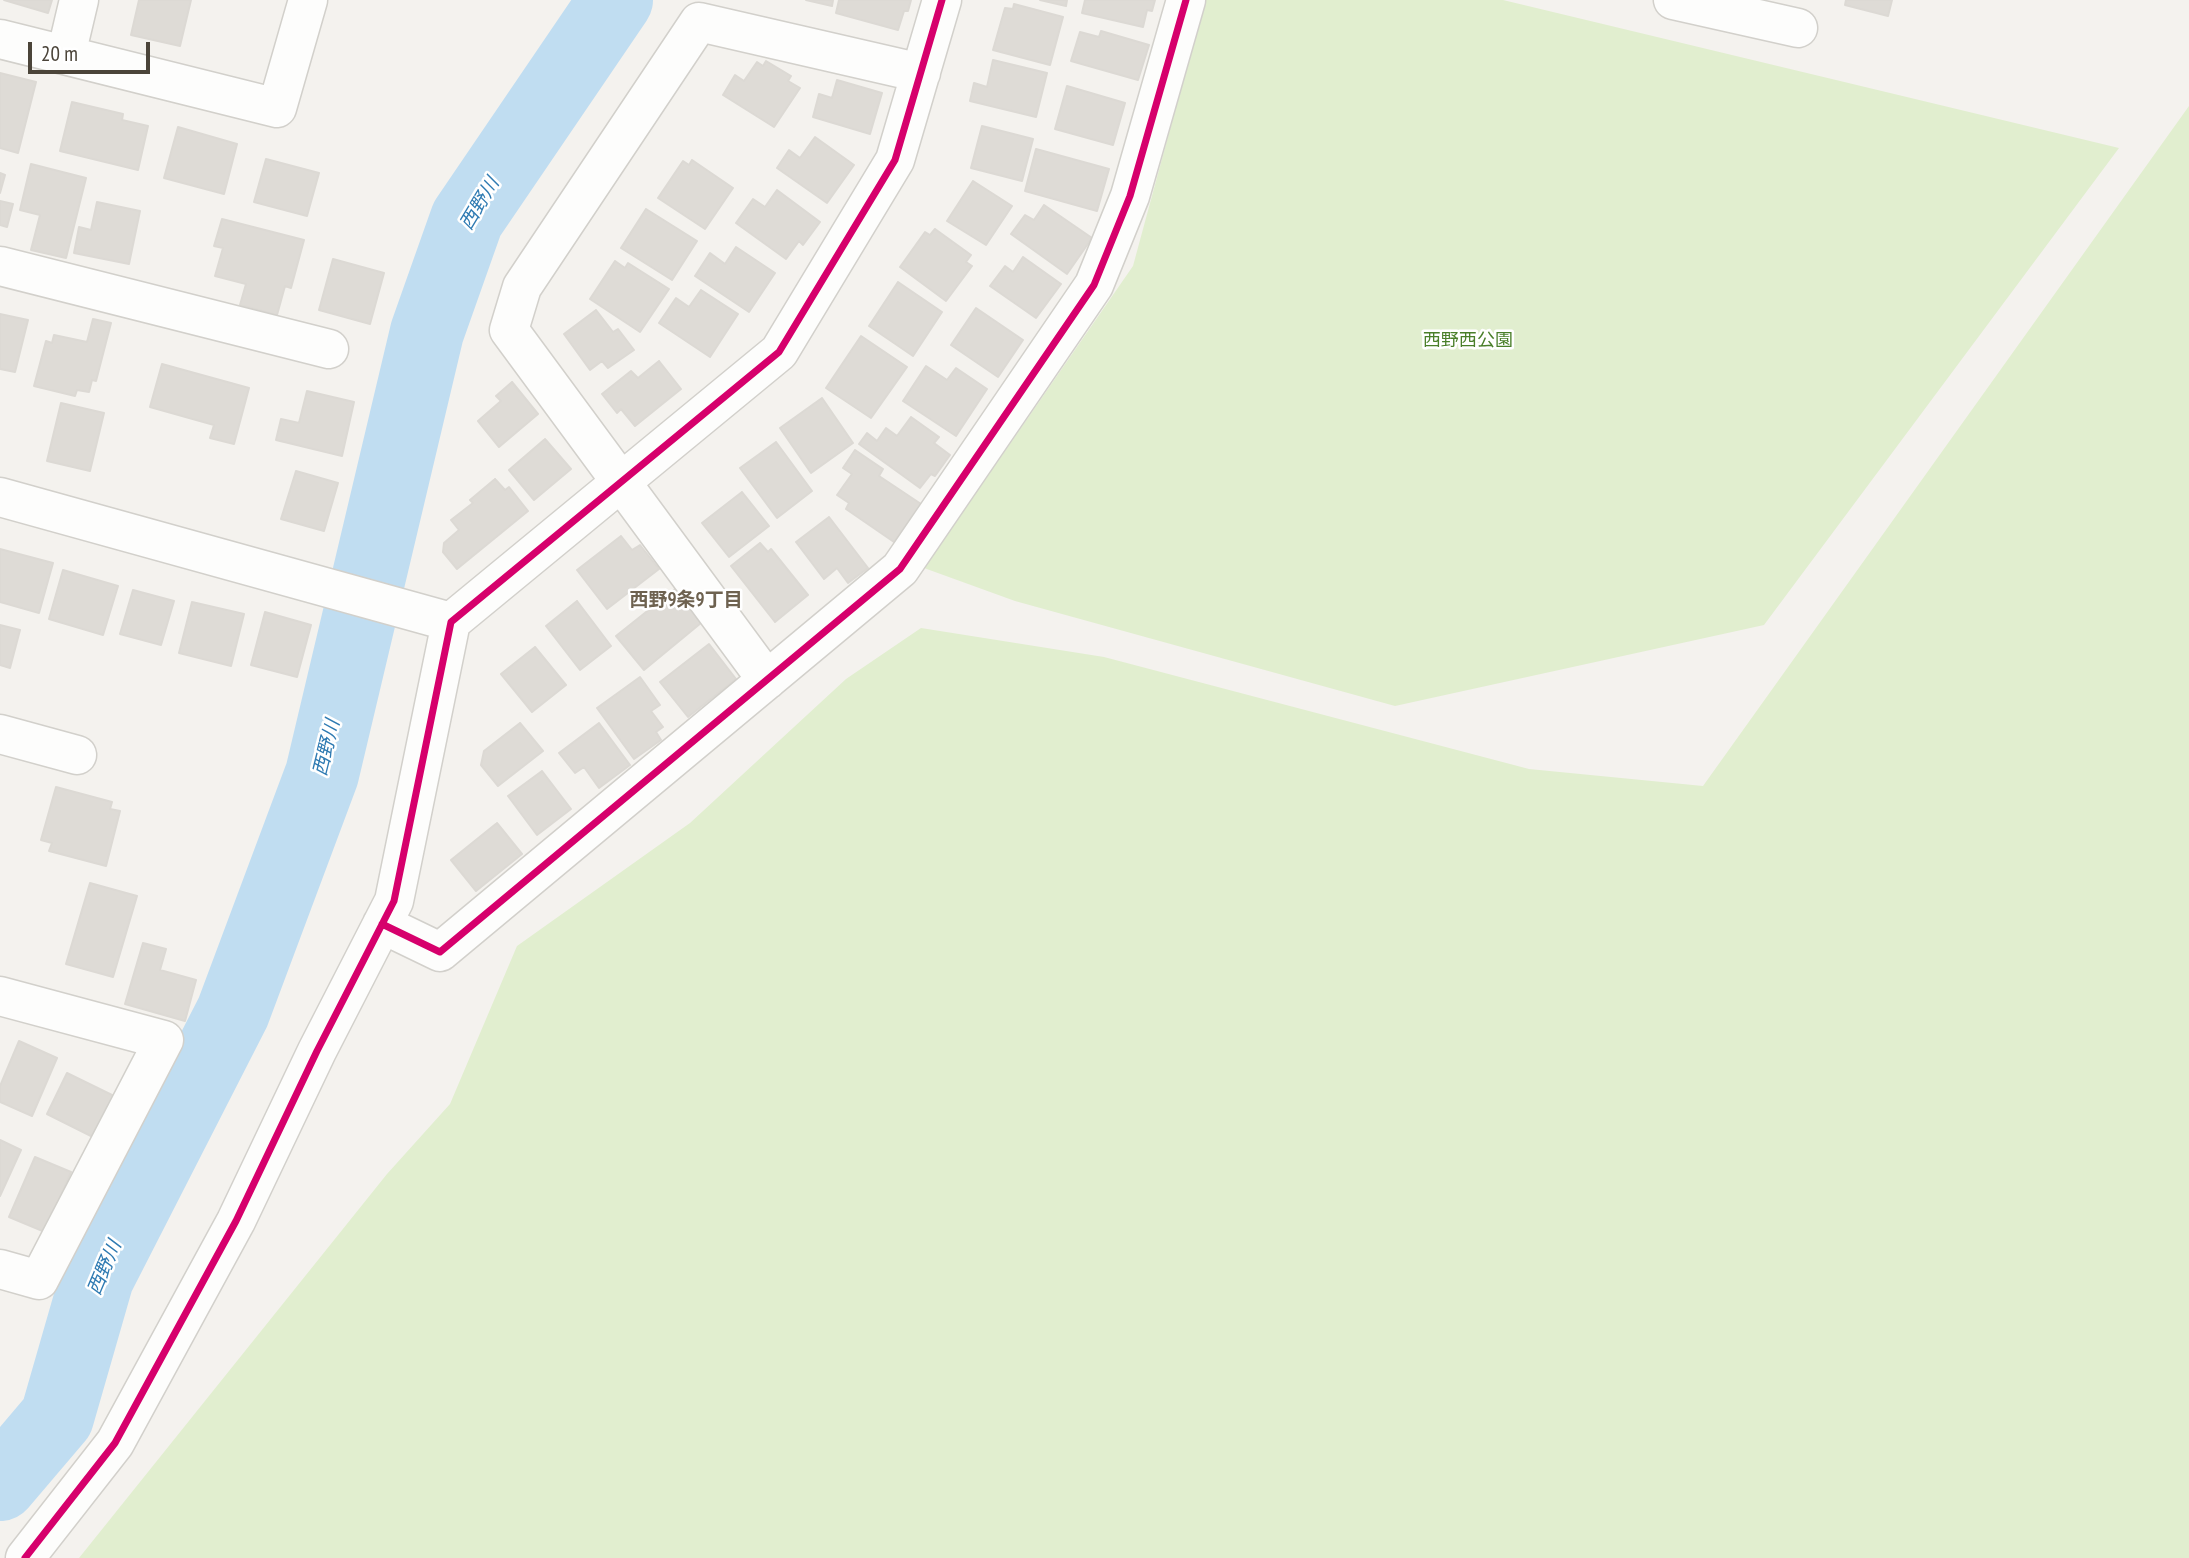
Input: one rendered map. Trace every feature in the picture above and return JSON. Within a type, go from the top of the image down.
[{"type":"street","points":[[66,55],[79,0]]},
{"type":"street","points":[[0,39],[277,108],[308,0]]},
{"type":"street","points":[[25,1558],[115,1443],[236,1221],[317,1051],[394,901],[451,622],[779,352],[895,160],[942,0]]},
{"type":"street","points":[[382,924],[440,951],[900,569],[1094,285],[1130,196],[1186,0]]},
{"type":"street","points":[[1672,0],[1798,28]]},
{"type":"street","points":[[767,680],[509,330],[522,287],[699,22],[921,73]]},
{"type":"street","points":[[0,266],[329,349]]},
{"type":"street","points":[[0,497],[451,622]]},
{"type":"street","points":[[0,734],[77,755]]},
{"type":"street","points":[[0,996],[164,1040],[39,1280],[0,1269]]},
{"type":"green space","name":"西野西公園","points":[[1205,0],[1503,0],[2119,148],[1764,625],[1395,706],[1015,601],[924,568],[1133,266]]},
{"type":"green space","points":[[2189,106],[2189,1558],[79,1558],[387,1174],[450,1104],[517,946],[690,823],[846,679],[921,628],[1104,657],[1529,769],[1703,786]]},
{"type":"building","points":[[4,0],[52,0],[48,13]]},
{"type":"building","points":[[139,0],[191,0],[180,46],[131,35]]},
{"type":"building","points":[[806,0],[833,0],[832,6]]},
{"type":"building","points":[[839,0],[911,0],[898,30],[836,13]]},
{"type":"building","points":[[1040,0],[1067,0],[1066,6]]},
{"type":"building","points":[[1085,0],[1155,0],[1152,11],[1147,10],[1143,27],[1082,13]]},
{"type":"building","points":[[1846,0],[1892,0],[1888,16],[1845,5]]},
{"type":"building","points":[[1014,4],[1063,17],[1050,65],[993,50],[1005,8],[1013,9]]},
{"type":"building","points":[[1101,31],[1149,45],[1138,80],[1071,61],[1080,32],[1099,37]]},
{"type":"building","points":[[993,60],[1047,73],[1036,117],[970,101],[974,83],[987,87]]},
{"type":"building","points":[[766,61],[791,76],[788,81],[800,88],[774,127],[723,95],[735,75],[744,81],[757,62],[763,66]]},
{"type":"building","points":[[0,73],[36,82],[18,153],[0,148]]},
{"type":"building","points":[[837,80],[882,93],[870,134],[813,117],[819,94],[832,98]]},
{"type":"building","points":[[1067,86],[1125,103],[1113,145],[1055,129]]},
{"type":"building","points":[[72,102],[123,114],[122,120],[148,126],[138,170],[60,151]]},
{"type":"building","points":[[982,126],[1033,139],[1022,181],[971,168]]},
{"type":"building","points":[[178,127],[237,144],[224,194],[164,178]]},
{"type":"building","points":[[815,137],[854,165],[827,203],[777,168],[789,150],[800,158]]},
{"type":"building","points":[[1036,149],[1109,169],[1097,211],[1025,191]]},
{"type":"building","points":[[266,159],[319,173],[307,216],[254,202]]},
{"type":"building","points":[[692,160],[733,188],[705,229],[658,198],[683,161],[689,165]]},
{"type":"building","points":[[31,164],[86,178],[66,258],[31,250],[40,215],[20,210]]},
{"type":"building","points":[[0,173],[5,175],[0,193]]},
{"type":"building","points":[[973,181],[1012,206],[986,245],[947,221]]},
{"type":"building","points":[[777,190],[820,222],[803,245],[799,241],[786,259],[736,223],[753,199],[765,207]]},
{"type":"building","points":[[0,201],[13,204],[7,227],[0,225]]},
{"type":"building","points":[[97,202],[140,211],[129,264],[74,253],[79,227],[91,230]]},
{"type":"building","points":[[1044,205],[1092,238],[1067,274],[1011,234],[1025,215],[1034,220]]},
{"type":"building","points":[[646,209],[697,241],[672,280],[621,248]]},
{"type":"building","points":[[222,219],[304,240],[291,288],[285,286],[277,315],[240,305],[246,284],[215,276],[223,248],[214,246]]},
{"type":"building","points":[[935,229],[971,255],[966,262],[972,266],[946,301],[900,267],[925,232],[930,235]]},
{"type":"building","points":[[736,247],[775,273],[749,312],[695,276],[710,253],[725,264]]},
{"type":"building","points":[[1023,257],[1061,284],[1036,318],[990,286],[1005,266],[1013,272]]},
{"type":"building","points":[[333,259],[384,273],[370,324],[319,310]]},
{"type":"building","points":[[615,261],[625,268],[628,263],[669,289],[640,332],[590,299]]},
{"type":"building","points":[[898,282],[942,312],[913,356],[869,326]]},
{"type":"building","points":[[701,290],[738,314],[710,357],[659,323],[676,298],[689,307]]},
{"type":"building","points":[[976,308],[1023,340],[998,377],[951,345]]},
{"type":"building","points":[[596,310],[613,332],[618,329],[634,350],[608,368],[602,361],[590,370],[564,334]]},
{"type":"building","points":[[0,314],[28,320],[15,372],[0,369]]},
{"type":"building","points":[[93,319],[111,323],[96,381],[92,380],[89,392],[77,390],[75,396],[34,386],[46,341],[52,343],[54,335],[87,342]]},
{"type":"building","points":[[861,336],[907,367],[871,418],[826,388]]},
{"type":"building","points":[[659,361],[681,389],[635,426],[621,409],[617,413],[602,394],[631,371],[638,378]]},
{"type":"building","points":[[162,364],[249,388],[234,444],[210,438],[214,425],[150,407]]},
{"type":"building","points":[[926,366],[947,380],[956,368],[987,389],[956,436],[903,401]]},
{"type":"building","points":[[512,382],[538,414],[499,447],[478,421],[501,401],[496,396]]},
{"type":"building","points":[[307,391],[354,402],[342,456],[276,440],[281,419],[299,423]]},
{"type":"building","points":[[822,398],[853,443],[811,473],[780,428]]},
{"type":"building","points":[[61,403],[104,413],[90,471],[47,461]]},
{"type":"building","points":[[911,417],[939,437],[934,443],[950,455],[935,476],[931,474],[920,488],[859,444],[867,433],[877,441],[886,428],[897,436]]},
{"type":"building","points":[[545,439],[571,469],[534,500],[509,470]]},
{"type":"building","points":[[776,442],[812,491],[777,518],[740,468]]},
{"type":"building","points":[[855,450],[883,469],[879,476],[921,504],[894,542],[846,509],[849,503],[837,495],[852,474],[843,468]]},
{"type":"building","points":[[296,471],[338,483],[324,531],[281,519]]},
{"type":"building","points":[[495,479],[505,490],[509,487],[528,511],[457,569],[443,552],[444,543],[459,530],[451,520],[473,503],[470,500]]},
{"type":"building","points":[[742,492],[769,526],[729,557],[702,523]]},
{"type":"building","points":[[829,517],[868,568],[848,583],[837,568],[824,579],[796,542]]},
{"type":"building","points":[[621,536],[632,550],[640,545],[659,569],[607,609],[577,570]]},
{"type":"building","points":[[760,543],[768,552],[771,549],[808,595],[775,622],[731,566]]},
{"type":"building","points":[[0,549],[53,563],[39,613],[0,602]]},
{"type":"building","points":[[63,570],[118,586],[103,635],[49,619]]},
{"type":"building","points":[[680,585],[707,618],[644,670],[616,636]]},
{"type":"building","points":[[133,590],[174,601],[161,645],[120,634]]},
{"type":"building","points":[[577,601],[611,646],[580,670],[546,626]]},
{"type":"building","points":[[192,602],[244,614],[231,666],[179,653]]},
{"type":"building","points":[[265,612],[311,625],[297,677],[251,665]]},
{"type":"building","points":[[0,625],[20,630],[10,668],[0,665]]},
{"type":"building","points":[[709,644],[736,679],[688,717],[660,682]]},
{"type":"building","points":[[535,647],[566,685],[532,712],[501,674]]},
{"type":"building","points":[[640,677],[660,705],[651,711],[663,727],[656,732],[661,740],[634,759],[597,708]]},
{"type":"building","points":[[520,723],[543,751],[498,786],[481,765],[484,751]]},
{"type":"building","points":[[599,723],[630,765],[599,788],[584,767],[575,773],[559,753]]},
{"type":"building","points":[[542,771],[571,809],[537,835],[508,796]]},
{"type":"building","points":[[56,787],[112,802],[110,809],[120,811],[106,866],[49,851],[52,843],[41,840]]},
{"type":"building","points":[[497,823],[522,854],[476,891],[451,860]]},
{"type":"building","points":[[90,883],[137,896],[113,977],[66,964]]},
{"type":"building","points":[[143,943],[166,949],[160,970],[196,980],[185,1021],[125,1004]]},
{"type":"building","points":[[19,1041],[57,1058],[32,1116],[0,1102],[0,1086]]},
{"type":"building","points":[[67,1073],[114,1096],[93,1137],[47,1114]]},
{"type":"building","points":[[0,1140],[21,1150],[0,1196]]},
{"type":"building","points":[[35,1157],[71,1172],[45,1232],[9,1217]]},
{"type":"waterway","name":"西野川","points":[[0,1484],[57,1417],[97,1278],[233,1012],[322,774],[427,332],[467,219],[616,0]]},
{"type":"cycle path","points":[[25,1558],[115,1443],[236,1221],[317,1051],[394,901],[451,622],[779,352],[895,160],[942,0]]},
{"type":"cycle path","points":[[382,924],[440,952],[900,569],[1094,285],[1130,196],[1186,0]]},
{"type":"district","name":"西野9条9丁目","points":[[686,601]]}]
